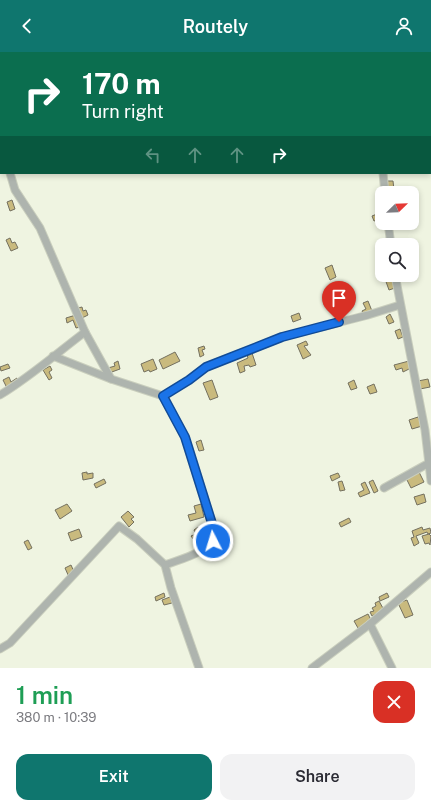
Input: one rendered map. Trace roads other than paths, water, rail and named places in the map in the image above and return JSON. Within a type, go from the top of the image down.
[{"type":"street","points":[[10,174],[15,190],[40,228],[85,332],[111,379]]},
{"type":"street","points":[[383,174],[384,186]]},
{"type":"street","points":[[397,282],[400,305],[425,430],[431,481]]},
{"type":"street","points":[[163,396],[189,380],[206,367],[282,337],[368,315],[400,305]]},
{"type":"street","points":[[0,395],[23,381],[85,332]]},
{"type":"street","points":[[53,356],[111,379],[163,396],[185,437],[215,533],[213,541],[205,549],[165,566]]},
{"type":"street","points":[[384,488],[429,463]]},
{"type":"street","points":[[0,649],[10,643],[119,526],[137,539],[165,566],[171,588],[199,668]]},
{"type":"street","points":[[312,668],[370,624],[431,572]]},
{"type":"street","points":[[370,624],[392,668]]}]
